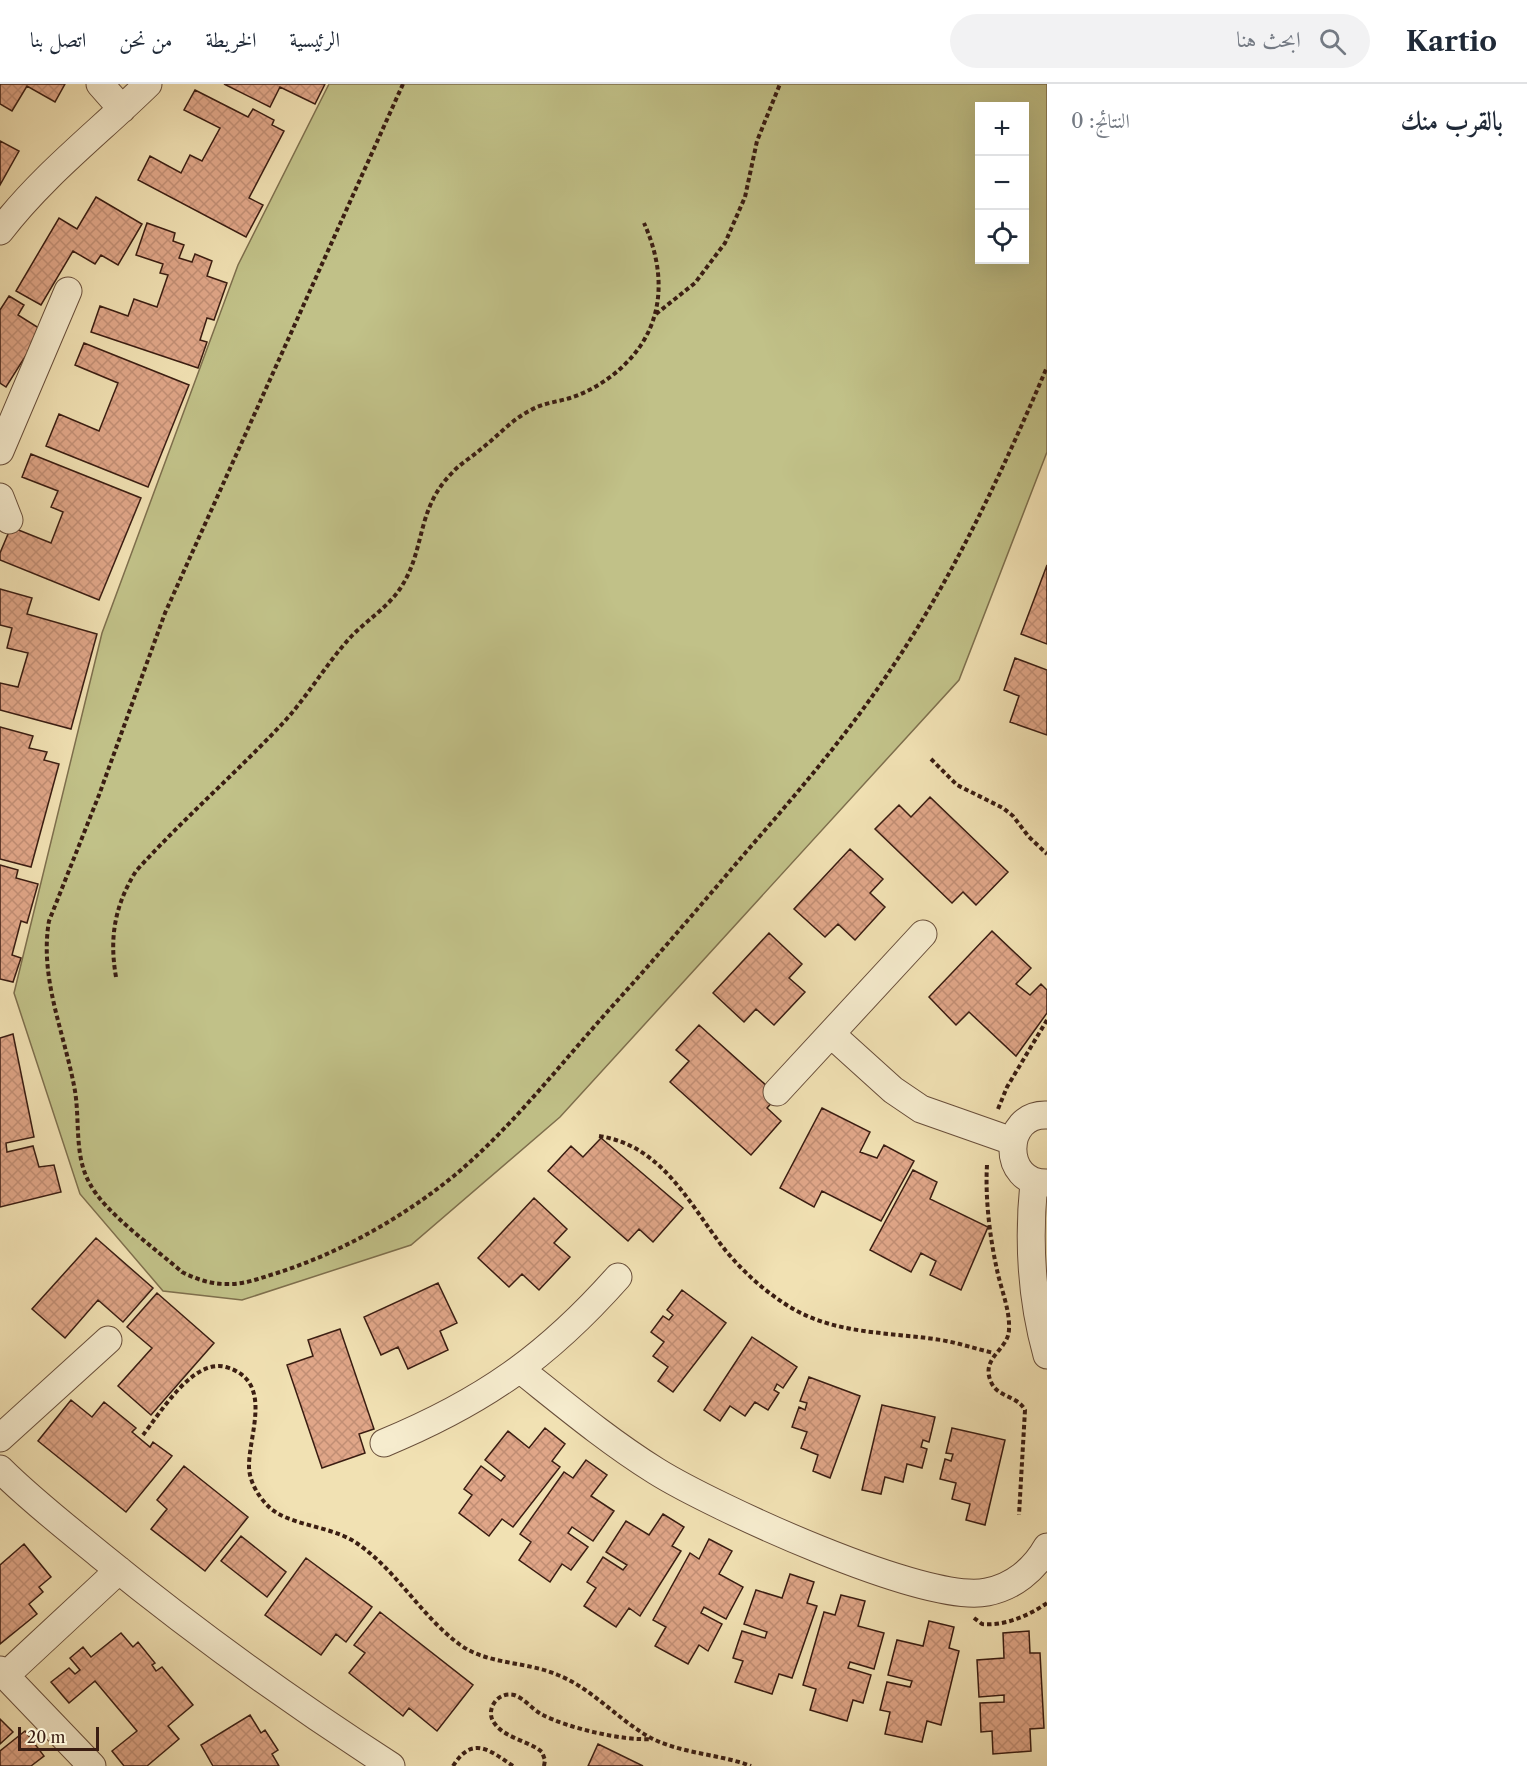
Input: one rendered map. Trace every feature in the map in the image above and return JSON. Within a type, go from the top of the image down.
[{"type":"street","points":[[100,84],[122,109]]},
{"type":"street","points":[[0,231],[50,174],[148,84]]},
{"type":"street","points":[[0,451],[68,291]]},
{"type":"street","points":[[777,1092],[923,934]]},
{"type":"street","points":[[831,1034],[893,1090],[921,1109],[1012,1141]]},
{"type":"street","points":[[1047,1115],[1032,1118],[1023,1123],[1012,1141],[1013,1161],[1025,1177],[1041,1182],[1030,1224],[1032,1278],[1047,1355]]},
{"type":"street","points":[[384,1443],[469,1404],[521,1370],[588,1310],[618,1277]]},
{"type":"street","points":[[0,1438],[108,1340]]},
{"type":"street","points":[[521,1370],[617,1445],[673,1481],[724,1507],[870,1568],[933,1586],[970,1593],[986,1592],[1006,1586],[1024,1575],[1039,1560],[1047,1547]]},
{"type":"street","points":[[0,1469],[119,1570],[274,1688],[391,1766]]},
{"type":"street","points":[[85,1764],[3,1672],[119,1570]]},
{"type":"path","points":[[403,84],[169,603],[87,827],[48,921],[47,972],[69,1062],[75,1094],[79,1147],[89,1183],[99,1199],[182,1272],[196,1279],[210,1283],[242,1283],[300,1265],[342,1248],[382,1226],[420,1201],[490,1142],[638,978],[818,768],[860,715],[938,594],[999,474],[1047,367]]},
{"type":"path","points":[[655,314],[695,284],[725,243],[740,213],[757,141],[780,84]]},
{"type":"path","points":[[116,977],[112,944],[117,911],[136,871],[285,721],[349,639],[396,593],[414,561],[424,515],[439,486],[518,417],[534,408],[586,391],[616,373],[640,347],[655,314],[658,296],[657,259],[644,223]]},
{"type":"path","points":[[931,759],[957,785],[1003,808],[1013,816],[1029,837],[1047,854]]},
{"type":"path","points":[[599,1136],[626,1142],[642,1151],[683,1192],[725,1250],[746,1274],[770,1294],[797,1311],[826,1323],[857,1331],[942,1341],[994,1353]]},
{"type":"path","points":[[143,1435],[187,1381],[199,1371],[212,1366],[226,1367],[239,1373],[249,1383],[256,1403],[249,1467],[252,1483],[270,1509],[284,1517],[335,1532],[367,1551],[448,1635],[469,1651],[537,1668],[570,1680],[653,1739]]},
{"type":"path","points":[[544,1766],[543,1752],[496,1726],[491,1717],[491,1708],[497,1699],[505,1695],[515,1695],[550,1718],[622,1738],[653,1739],[689,1751],[732,1759],[752,1766]]},
{"type":"path","points":[[453,1766],[464,1752],[472,1748],[483,1748],[513,1766]]},
{"type":"green space","points":[[329,84],[1047,84],[1047,452],[959,680],[560,1117],[411,1245],[242,1300],[163,1291],[80,1194],[14,993],[102,633],[238,265]]},
{"type":"building","points":[[0,84],[65,84],[55,102],[27,86],[12,111],[0,104]]},
{"type":"building","points":[[224,84],[325,84],[315,104],[280,87],[270,107]]},
{"type":"building","points":[[195,90],[248,117],[253,109],[274,120],[272,125],[284,131],[249,198],[263,205],[246,237],[138,180],[150,156],[181,173],[190,155],[202,161],[220,128],[184,110]]},
{"type":"building","points":[[0,141],[19,151],[0,185]]},
{"type":"building","points":[[96,197],[142,224],[118,265],[101,255],[95,264],[73,251],[41,305],[16,291],[59,218],[77,229]]},
{"type":"building","points":[[147,223],[175,233],[173,241],[184,245],[179,258],[192,262],[195,254],[212,261],[207,276],[227,283],[214,320],[207,318],[200,340],[207,342],[198,368],[91,332],[100,306],[128,316],[134,299],[157,307],[168,275],[160,273],[163,264],[136,255]]},
{"type":"building","points":[[9,296],[24,305],[18,315],[42,330],[6,387],[0,383],[0,310]]},
{"type":"building","points":[[84,343],[189,385],[148,487],[46,446],[59,414],[99,431],[118,383],[75,365]]},
{"type":"building","points":[[31,454],[141,498],[99,600],[0,560],[0,553],[11,527],[51,543],[63,512],[51,507],[58,491],[22,477]]},
{"type":"building","points":[[1047,565],[1047,644],[1021,634]]},
{"type":"building","points":[[0,589],[32,598],[27,614],[97,634],[71,729],[0,710],[0,683],[18,687],[28,653],[7,648],[12,628],[0,625]]},
{"type":"building","points":[[1015,658],[1047,670],[1047,735],[1010,722],[1019,696],[1004,690]]},
{"type":"building","points":[[0,727],[33,736],[29,748],[47,752],[44,760],[59,764],[31,867],[0,859]]},
{"type":"building","points":[[930,797],[1008,872],[976,905],[963,892],[952,903],[875,829],[899,805],[911,817]]},
{"type":"building","points":[[850,849],[883,879],[870,893],[885,907],[855,940],[838,924],[825,937],[794,909]]},
{"type":"building","points":[[0,865],[18,870],[16,878],[38,884],[27,923],[21,921],[12,955],[21,958],[13,982],[0,979]]},
{"type":"building","points":[[992,931],[1031,968],[1016,984],[1030,995],[1041,984],[1047,990],[1047,1013],[1016,1056],[969,1012],[956,1025],[929,997]]},
{"type":"building","points":[[769,933],[802,964],[789,978],[805,992],[774,1025],[756,1009],[744,1022],[713,993]]},
{"type":"building","points":[[699,1025],[778,1096],[767,1108],[781,1121],[751,1155],[670,1082],[689,1061],[676,1050]]},
{"type":"building","points":[[13,1034],[34,1137],[6,1143],[7,1152],[33,1146],[39,1167],[54,1165],[61,1192],[0,1207],[0,1038]]},
{"type":"building","points":[[822,1108],[870,1132],[860,1152],[877,1158],[884,1145],[914,1161],[881,1221],[822,1191],[814,1207],[780,1188]]},
{"type":"building","points":[[601,1138],[683,1208],[653,1242],[639,1229],[628,1241],[548,1171],[571,1146],[583,1157]]},
{"type":"building","points":[[913,1170],[937,1182],[930,1199],[988,1227],[961,1290],[930,1275],[936,1261],[921,1253],[911,1272],[870,1250]]},
{"type":"building","points":[[534,1198],[567,1229],[554,1243],[570,1257],[539,1290],[522,1274],[509,1287],[478,1258]]},
{"type":"building","points":[[96,1238],[153,1288],[123,1322],[98,1300],[65,1338],[32,1309]]},
{"type":"building","points":[[438,1283],[457,1323],[440,1331],[448,1350],[408,1369],[398,1347],[381,1355],[364,1317]]},
{"type":"building","points":[[682,1290],[726,1323],[673,1392],[658,1381],[668,1367],[653,1356],[664,1342],[651,1332],[663,1316],[669,1320],[673,1315],[667,1310]]},
{"type":"building","points":[[157,1293],[214,1343],[151,1415],[118,1386],[152,1348],[127,1327]]},
{"type":"building","points":[[340,1329],[374,1429],[359,1434],[365,1453],[322,1468],[287,1365],[313,1356],[308,1340]]},
{"type":"building","points":[[752,1337],[797,1367],[783,1388],[777,1384],[774,1390],[779,1393],[768,1410],[755,1402],[745,1416],[730,1406],[720,1421],[704,1410]]},
{"type":"building","points":[[809,1377],[860,1396],[830,1478],[813,1471],[818,1455],[801,1448],[807,1432],[792,1427],[799,1407],[805,1410],[807,1403],[800,1401]]},
{"type":"building","points":[[71,1400],[92,1417],[104,1402],[136,1428],[132,1432],[150,1447],[153,1442],[172,1456],[126,1512],[38,1441]]},
{"type":"building","points":[[882,1405],[935,1417],[929,1442],[923,1440],[921,1447],[927,1449],[922,1468],[907,1464],[903,1482],[885,1477],[881,1494],[862,1490]]},
{"type":"building","points":[[545,1428],[565,1444],[552,1461],[560,1467],[513,1527],[502,1519],[489,1536],[459,1513],[472,1495],[464,1489],[481,1466],[501,1481],[505,1476],[485,1460],[508,1431],[529,1448]]},
{"type":"building","points":[[952,1428],[1005,1440],[985,1525],[966,1520],[970,1504],[952,1499],[956,1483],[940,1479],[945,1459],[951,1461],[953,1454],[946,1453]]},
{"type":"building","points":[[586,1460],[607,1475],[591,1496],[614,1511],[593,1541],[572,1527],[568,1533],[588,1547],[571,1570],[562,1564],[550,1582],[519,1560],[531,1542],[520,1534],[564,1472],[573,1478]]},
{"type":"building","points":[[184,1466],[248,1517],[205,1571],[151,1529],[167,1509],[157,1500]]},
{"type":"building","points":[[663,1514],[684,1527],[672,1546],[681,1551],[640,1616],[629,1608],[616,1627],[584,1606],[596,1588],[587,1582],[603,1557],[623,1570],[627,1565],[606,1552],[626,1521],[649,1535]]},
{"type":"building","points":[[241,1536],[286,1572],[267,1597],[221,1561]]},
{"type":"building","points":[[709,1539],[732,1551],[719,1574],[743,1587],[726,1619],[704,1607],[701,1613],[722,1624],[708,1651],[699,1645],[688,1664],[655,1646],[666,1627],[653,1620],[690,1553],[699,1559]]},
{"type":"building","points":[[24,1544],[51,1577],[39,1587],[43,1592],[29,1604],[37,1614],[0,1644],[0,1565]]},
{"type":"building","points":[[306,1558],[372,1607],[346,1642],[336,1634],[321,1655],[265,1615]]},
{"type":"building","points":[[790,1574],[814,1582],[807,1603],[817,1606],[792,1678],[779,1674],[772,1694],[735,1682],[743,1661],[733,1658],[742,1631],[765,1638],[767,1632],[744,1624],[756,1590],[782,1598]]},
{"type":"building","points":[[841,1595],[865,1601],[858,1626],[884,1633],[874,1669],[850,1662],[848,1668],[871,1675],[863,1703],[853,1700],[847,1721],[810,1710],[816,1689],[803,1685],[824,1612],[835,1615]]},
{"type":"building","points":[[380,1612],[473,1685],[437,1731],[409,1708],[403,1716],[349,1673],[365,1653],[354,1645]]},
{"type":"building","points":[[929,1621],[954,1627],[949,1648],[959,1651],[941,1725],[927,1721],[922,1742],[885,1734],[890,1712],[880,1710],[887,1682],[910,1687],[912,1681],[888,1675],[897,1640],[923,1646]]},
{"type":"building","points":[[1029,1631],[1030,1653],[1040,1653],[1044,1728],[1030,1729],[1031,1751],[993,1754],[992,1731],[981,1732],[980,1703],[1004,1702],[1004,1695],[979,1697],[977,1660],[1004,1658],[1003,1633]]},
{"type":"building","points":[[121,1633],[133,1647],[138,1642],[155,1663],[152,1665],[156,1671],[162,1667],[193,1705],[168,1726],[179,1739],[147,1766],[124,1766],[112,1751],[137,1731],[95,1681],[69,1703],[51,1682],[69,1668],[75,1674],[80,1670],[70,1658],[83,1647],[91,1657]]},
{"type":"building","points":[[250,1715],[261,1733],[265,1730],[278,1750],[272,1754],[279,1766],[213,1766],[201,1745]]},
{"type":"building","points":[[0,1719],[13,1732],[0,1744]]},
{"type":"building","points":[[25,1731],[44,1756],[31,1766],[0,1766],[0,1751]]},
{"type":"building","points":[[598,1744],[643,1766],[588,1766]]}]
